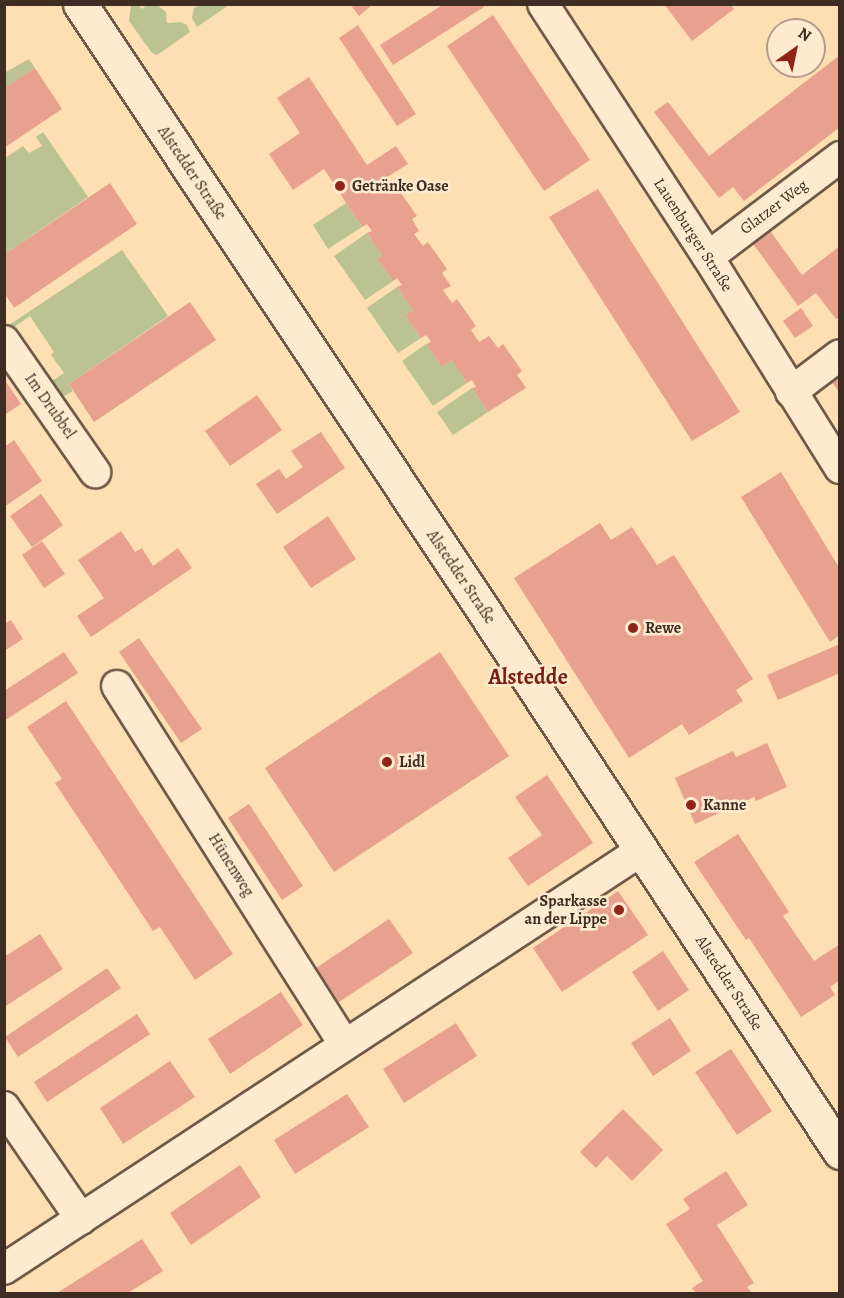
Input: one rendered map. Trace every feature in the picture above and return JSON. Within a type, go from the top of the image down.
[{"type":"street","name":"Alstedder Straße","points":[[80,4],[840,1152]]},
{"type":"street","name":"Lauenburger Straße","points":[[543,4],[708,257],[840,468]]},
{"type":"street","name":"Glatzer Weg","points":[[708,257],[840,157]]},
{"type":"street","name":"Im Drubbel","points":[[4,341],[95,472]]},
{"type":"street","points":[[791,392],[840,355]]},
{"type":"street","name":"Hünenweg","points":[[117,686],[344,1044]]},
{"type":"street","points":[[4,1269],[642,850]]},
{"type":"street","points":[[4,1107],[14,1139],[81,1219]]},
{"type":"green space","points":[[125,5],[138,5],[142,9],[147,5],[157,5],[166,12],[167,23],[181,22],[187,25],[190,32],[157,55],[152,53],[129,21],[131,6]]},
{"type":"green space","points":[[200,5],[229,5],[197,27],[192,18],[194,8]]},
{"type":"green space","points":[[29,59],[35,68],[5,88],[4,73]]},
{"type":"green space","points":[[43,132],[88,197],[5,254],[5,158],[23,146],[29,153],[42,146],[36,137]]},
{"type":"green space","points":[[346,203],[362,227],[328,249],[313,225]]},
{"type":"green space","points":[[367,233],[382,255],[377,259],[393,281],[365,300],[334,256]]},
{"type":"green space","points":[[122,250],[168,316],[69,384],[73,391],[58,400],[49,383],[64,373],[51,355],[54,352],[30,316],[11,329],[9,325]]},
{"type":"green space","points":[[397,287],[413,310],[405,315],[421,338],[398,353],[367,308]]},
{"type":"green space","points":[[426,344],[442,367],[452,360],[467,383],[433,406],[402,361]]},
{"type":"green space","points":[[472,388],[488,412],[453,435],[437,412]]},
{"type":"building","points":[[350,4],[373,4],[359,16]]},
{"type":"building","points":[[444,4],[482,4],[484,7],[393,65],[380,45]]},
{"type":"building","points":[[664,4],[730,4],[734,9],[692,41]]},
{"type":"building","points":[[493,15],[590,160],[544,191],[447,46]]},
{"type":"building","points":[[358,25],[416,114],[397,126],[339,38]]},
{"type":"building","points":[[840,55],[840,127],[744,201],[733,187],[719,198],[654,112],[668,102],[709,156],[810,78],[826,78],[826,66]]},
{"type":"building","points":[[35,68],[62,109],[4,148],[4,88]]},
{"type":"building","points":[[309,77],[367,165],[396,146],[408,164],[384,179],[393,192],[398,189],[417,216],[412,219],[419,231],[414,234],[423,246],[428,242],[447,269],[442,273],[451,286],[443,290],[452,303],[457,299],[476,326],[471,330],[479,342],[489,336],[498,348],[503,344],[522,371],[517,375],[526,388],[488,412],[472,388],[476,387],[472,380],[467,383],[452,360],[442,367],[426,344],[431,342],[426,335],[421,338],[405,315],[413,310],[397,287],[402,285],[397,278],[393,281],[377,259],[382,255],[367,233],[372,231],[367,224],[362,227],[324,169],[293,190],[269,154],[300,133],[277,98]]},
{"type":"building","points":[[110,183],[137,224],[14,308],[5,294],[5,254]]},
{"type":"building","points":[[598,189],[740,412],[692,441],[549,217]]},
{"type":"building","points":[[766,225],[802,275],[840,246],[840,317],[836,319],[816,293],[798,306],[749,238]]},
{"type":"building","points":[[190,302],[216,340],[94,422],[69,384]]},
{"type":"building","points":[[801,308],[813,326],[795,338],[783,321]]},
{"type":"building","points":[[840,360],[840,393],[824,372]]},
{"type":"building","points":[[4,379],[21,404],[4,415]]},
{"type":"building","points":[[257,395],[282,430],[230,466],[205,431]]},
{"type":"building","points":[[321,432],[345,468],[277,514],[256,484],[279,469],[286,479],[303,467],[291,451]]},
{"type":"building","points":[[14,440],[42,481],[4,507],[4,447]]},
{"type":"building","points":[[781,472],[840,569],[840,635],[830,642],[741,497]]},
{"type":"building","points":[[41,494],[63,525],[32,547],[10,516]]},
{"type":"building","points":[[328,516],[356,559],[311,588],[283,547]]},
{"type":"building","name":"Rewe","points":[[600,523],[611,540],[632,527],[657,565],[674,555],[753,679],[736,690],[743,701],[689,735],[682,724],[629,758],[514,578]]},
{"type":"building","points":[[121,531],[135,552],[142,548],[153,566],[178,548],[192,568],[91,637],[77,616],[104,598],[78,560]]},
{"type":"building","points":[[42,541],[65,574],[44,588],[22,555]]},
{"type":"building","points":[[11,620],[23,639],[4,651],[4,624]]},
{"type":"building","points":[[139,638],[202,729],[181,743],[119,652]]},
{"type":"building","points":[[840,644],[840,673],[778,700],[767,675]]},
{"type":"building","points":[[64,652],[78,673],[4,721],[4,691]]},
{"type":"building","name":"Lidl","points":[[440,652],[509,756],[334,872],[265,768]]},
{"type":"building","points":[[66,701],[233,954],[195,980],[160,927],[153,931],[55,783],[62,779],[27,727]]},
{"type":"building","points":[[767,743],[787,787],[756,801],[754,797],[695,824],[675,778],[733,751],[736,757]]},
{"type":"building","points":[[547,775],[593,843],[528,886],[508,858],[542,835],[515,797]]},
{"type":"building","points":[[249,804],[303,886],[282,900],[228,818]]},
{"type":"building","points":[[738,834],[789,912],[783,916],[814,961],[840,944],[840,980],[830,987],[835,995],[801,1017],[749,938],[746,940],[694,862]]},
{"type":"building","points":[[618,891],[648,935],[562,992],[533,948]]},
{"type":"building","points":[[389,919],[413,953],[339,1002],[316,968]]},
{"type":"building","points":[[40,934],[63,969],[4,1007],[4,957]]},
{"type":"building","points":[[663,951],[689,990],[658,1011],[632,972]]},
{"type":"building","points":[[107,968],[121,988],[18,1057],[5,1037]]},
{"type":"building","points":[[281,992],[303,1025],[230,1074],[208,1039]]},
{"type":"building","points":[[137,1014],[150,1034],[47,1102],[34,1082]]},
{"type":"building","points":[[670,1018],[691,1051],[653,1076],[631,1043]]},
{"type":"building","points":[[456,1023],[477,1056],[404,1103],[383,1069]]},
{"type":"building","points":[[731,1049],[772,1111],[737,1135],[695,1072]]},
{"type":"building","points":[[170,1061],[195,1097],[123,1144],[100,1108]]},
{"type":"building","points":[[347,1094],[369,1127],[295,1174],[274,1140]]},
{"type":"building","points":[[623,1109],[663,1150],[632,1181],[607,1156],[596,1168],[580,1152]]},
{"type":"building","points":[[240,1165],[261,1197],[191,1245],[170,1213]]},
{"type":"building","points":[[726,1171],[748,1205],[717,1225],[754,1283],[747,1287],[752,1293],[696,1293],[692,1288],[703,1281],[666,1224],[690,1209],[683,1199]]},
{"type":"building","points":[[142,1239],[163,1271],[128,1293],[57,1293]]},
{"type":"place","name":"Getränke Oase","points":[[340,186]]},
{"type":"place","name":"Rewe","points":[[633,628]]},
{"type":"place","name":"Lidl","points":[[387,762]]},
{"type":"place","name":"Kanne","points":[[691,805]]},
{"type":"place","name":"Sparkasse an der Lippe","points":[[619,910]]},
{"type":"district","name":"Alstedde","points":[[528,678]]}]
